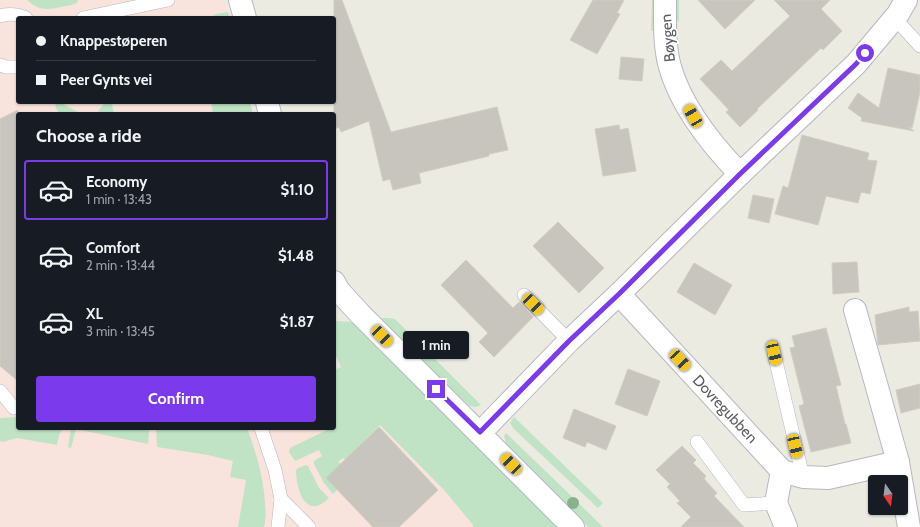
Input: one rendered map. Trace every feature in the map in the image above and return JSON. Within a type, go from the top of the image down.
[{"type":"street","points":[[240,0],[244,16]]},
{"type":"street","name":"Bøygen","points":[[664,0],[666,44],[670,67],[678,90],[693,116],[722,156],[740,174]]},
{"type":"street","points":[[480,432],[569,341],[619,294],[740,174],[856,64],[898,14],[906,0]]},
{"type":"street","points":[[336,290],[480,432],[573,527]]},
{"type":"street","name":"Dovregubben","points":[[619,294],[782,471]]},
{"type":"street","points":[[855,310],[898,462],[909,527]]},
{"type":"street","points":[[786,527],[776,503],[782,471],[803,477],[828,478],[898,462]]},
{"type":"lane","points":[[92,16],[168,0]]},
{"type":"lane","points":[[0,16],[16,14],[21,16]]},
{"type":"lane","points":[[893,20],[901,25],[920,46]]},
{"type":"lane","points":[[0,65],[16,68]]},
{"type":"lane","points":[[524,295],[569,341]]},
{"type":"lane","points":[[774,353],[803,477]]},
{"type":"lane","points":[[0,391],[16,408]]},
{"type":"lane","points":[[0,408],[16,408]]},
{"type":"lane","points":[[262,430],[275,470],[281,499],[278,527]]},
{"type":"lane","points":[[697,442],[744,505],[776,503]]},
{"type":"lane","points":[[281,499],[308,527]]},
{"type":"shaded area","points":[[0,0],[223,0],[227,6],[230,16],[16,16],[16,104],[250,104],[252,112],[16,112],[16,430],[336,430],[336,428],[380,425],[445,491],[473,525],[473,527],[0,527]]},
{"type":"green space","points":[[27,0],[78,0],[77,3],[56,8],[43,9],[31,4]]},
{"type":"green space","points":[[652,0],[660,0],[656,30],[651,31]]},
{"type":"green space","points":[[672,0],[679,0],[679,22],[673,16]]},
{"type":"green space","points":[[228,12],[229,16],[213,16]]},
{"type":"green space","points":[[55,104],[64,104],[78,112],[58,112]]},
{"type":"green space","points":[[112,104],[114,112],[98,111],[103,105]]},
{"type":"green space","points":[[211,104],[250,104],[252,112],[213,112]]},
{"type":"green space","points":[[381,318],[395,319],[481,405],[476,407],[470,406],[402,341]]},
{"type":"green space","points":[[336,321],[351,322],[558,527],[473,527],[473,525],[445,491],[380,425],[345,460],[343,458],[338,462],[341,464],[337,490],[333,494],[324,483],[314,464],[314,461],[322,456],[319,450],[295,461],[289,452],[290,448],[327,430],[336,430],[336,369],[341,367],[336,356]]},
{"type":"green space","points":[[16,417],[16,430],[62,430],[57,445],[17,438],[3,442],[0,441],[0,418]]},
{"type":"green space","points":[[514,417],[603,503],[598,508],[514,429],[510,423]]},
{"type":"green space","points":[[71,430],[76,430],[71,448],[68,447]]},
{"type":"green space","points":[[81,430],[149,430],[148,444]]},
{"type":"green space","points":[[156,430],[248,430],[253,444],[263,484],[266,510],[264,527],[238,527],[246,480],[230,477],[233,461],[208,455],[157,447]]},
{"type":"green space","points":[[506,433],[603,527],[588,527],[515,455],[506,443],[504,436]]},
{"type":"green space","points":[[306,465],[308,466],[319,488],[329,498],[321,504],[314,506],[308,505],[300,494],[296,478],[296,470]]},
{"type":"building","points":[[334,0],[342,0],[391,132],[497,107],[508,150],[419,173],[421,183],[393,190],[390,179],[383,181],[369,121],[341,132],[339,127],[336,128],[336,112],[334,112],[334,104],[336,104],[336,16],[334,16]]},
{"type":"building","points":[[593,0],[624,0],[617,13],[620,14],[597,54],[570,40]]},
{"type":"building","points":[[698,0],[755,0],[725,29]]},
{"type":"building","points":[[774,0],[830,0],[821,9],[842,31],[823,50],[821,48],[740,127],[726,112],[729,110],[700,79],[721,60],[732,71],[790,16]]},
{"type":"building","points":[[621,57],[644,59],[642,81],[619,79]]},
{"type":"building","points":[[888,68],[920,75],[920,92],[912,128],[908,127],[914,131],[861,121],[862,118],[848,108],[858,93],[879,108]]},
{"type":"building","points":[[18,110],[18,112],[16,112],[16,379],[0,366],[0,119]]},
{"type":"building","points":[[619,125],[620,130],[628,128],[636,171],[603,176],[595,129]]},
{"type":"building","points":[[802,135],[869,153],[867,160],[877,161],[870,194],[861,192],[858,203],[826,196],[818,225],[775,214],[783,186],[788,188]]},
{"type":"building","points":[[753,195],[774,199],[769,223],[748,218]]},
{"type":"building","points":[[558,222],[604,268],[579,293],[533,246]]},
{"type":"building","points":[[466,260],[513,308],[519,302],[533,317],[494,357],[479,342],[488,333],[441,285]]},
{"type":"building","points":[[857,262],[859,292],[833,294],[832,263]]},
{"type":"building","points":[[694,263],[732,285],[715,315],[677,292]]},
{"type":"building","points":[[909,307],[909,312],[918,311],[920,341],[878,345],[875,315]]},
{"type":"building","points":[[826,328],[841,385],[836,386],[851,443],[811,452],[799,406],[804,404],[790,348],[795,347],[792,336]]},
{"type":"building","points":[[628,369],[660,381],[647,416],[615,404]]},
{"type":"building","points":[[920,384],[920,408],[901,413],[896,390]]},
{"type":"building","points":[[574,409],[616,426],[606,450],[587,442],[585,447],[563,438]]},
{"type":"building","points":[[379,427],[438,490],[399,527],[373,527],[326,478]]},
{"type":"building","points":[[682,446],[696,460],[693,463],[706,476],[704,479],[717,493],[714,496],[744,527],[681,527],[691,517],[677,503],[680,501],[667,487],[670,484],[656,470]]},
{"type":"route","points":[[436,389],[480,432],[569,341],[619,294],[740,174],[856,64],[865,53]]}]
